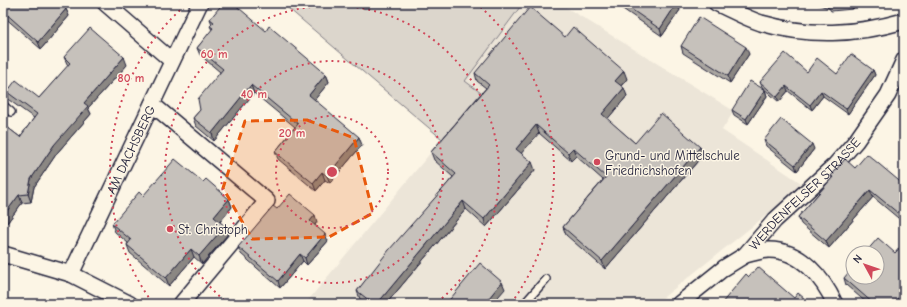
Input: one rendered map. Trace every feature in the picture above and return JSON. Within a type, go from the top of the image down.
[{"type":"street","points":[[105,3],[172,61]]},
{"type":"street","name":"AM DACHSBERG","points":[[71,274],[200,3]]},
{"type":"street","points":[[716,3],[760,23],[804,31],[849,32],[875,29],[904,21]]},
{"type":"street","name":"WERDENFELSER STRASSE","points":[[678,304],[724,268],[745,255],[775,220],[835,165],[856,141],[888,94],[904,60]]},
{"type":"street","points":[[152,104],[267,201],[182,304]]},
{"type":"street","points":[[745,255],[769,250],[791,254],[807,265],[819,278],[829,292],[834,304]]},
{"type":"street","points":[[3,254],[71,274],[130,304]]},
{"type":"lane","points":[[3,105],[11,112]]},
{"type":"lane","points":[[524,304],[546,278]]},
{"type":"highlighted area","points":[[307,120],[354,138],[373,213],[329,237],[252,239],[223,188],[245,121]]},
{"type":"shaded area","name":"Grund- und Mittelschule Friedrichshofen","points":[[282,3],[559,3],[734,111],[722,130],[804,185],[655,304],[305,304],[442,139]]},
{"type":"shaded area","points":[[282,3],[523,3],[465,81],[481,93],[442,139]]},
{"type":"building","points":[[3,3],[60,3],[66,9],[38,42],[3,11]]},
{"type":"building","points":[[223,3],[233,3],[266,31],[269,26],[326,74],[309,95],[359,137],[327,176],[322,172],[313,183],[275,152],[298,124],[251,85],[212,133],[193,118],[200,110],[198,99],[223,69],[197,48],[213,28],[210,26],[214,22],[210,19]]},
{"type":"building","points":[[622,3],[677,3],[660,29]]},
{"type":"building","points":[[530,7],[565,37],[573,27],[624,71],[615,81],[624,88],[602,114],[635,143],[661,113],[700,147],[602,261],[563,227],[606,177],[573,148],[568,153],[536,125],[516,149],[532,162],[484,219],[463,201],[377,304],[374,304],[357,291],[389,250],[456,174],[431,152],[489,85],[475,73]]},
{"type":"building","points":[[699,17],[746,47],[728,76],[681,46]]},
{"type":"building","points":[[90,28],[124,57],[84,103],[88,106],[54,145],[31,179],[28,194],[19,195],[4,215],[3,124],[20,137],[37,114],[7,92],[16,80],[39,98],[70,63],[64,57]]},
{"type":"building","points":[[785,53],[807,72],[817,58],[837,74],[851,54],[873,70],[846,109],[821,91],[810,105],[786,86],[777,97],[760,82]]},
{"type":"building","points":[[750,81],[765,90],[746,119],[732,110]]},
{"type":"building","points":[[781,119],[812,144],[795,165],[764,140]]},
{"type":"building","points":[[867,154],[904,185],[904,218],[870,190],[826,241],[798,217],[833,177],[831,176],[845,159],[855,168]]},
{"type":"building","name":"St. Christoph","points":[[175,159],[203,182],[206,179],[229,199],[214,217],[225,226],[199,256],[191,249],[166,278],[127,245],[131,240],[112,224],[139,192],[143,196]]},
{"type":"building","points":[[290,194],[315,215],[310,221],[325,234],[305,258],[300,254],[278,281],[238,247],[273,206],[277,209]]},
{"type":"building","points":[[878,238],[895,253],[904,243],[904,291],[893,304],[874,304],[852,285],[885,285],[885,245],[872,245]]},
{"type":"building","points":[[480,263],[502,282],[484,304],[446,304]]},
{"type":"building","points":[[758,267],[794,298],[798,293],[811,304],[721,304],[746,274],[749,277]]},
{"type":"place","name":"Grund- und Mittelschule Friedrichshofen","points":[[597,162]]},
{"type":"place","name":"St. Christoph","points":[[170,229]]}]
